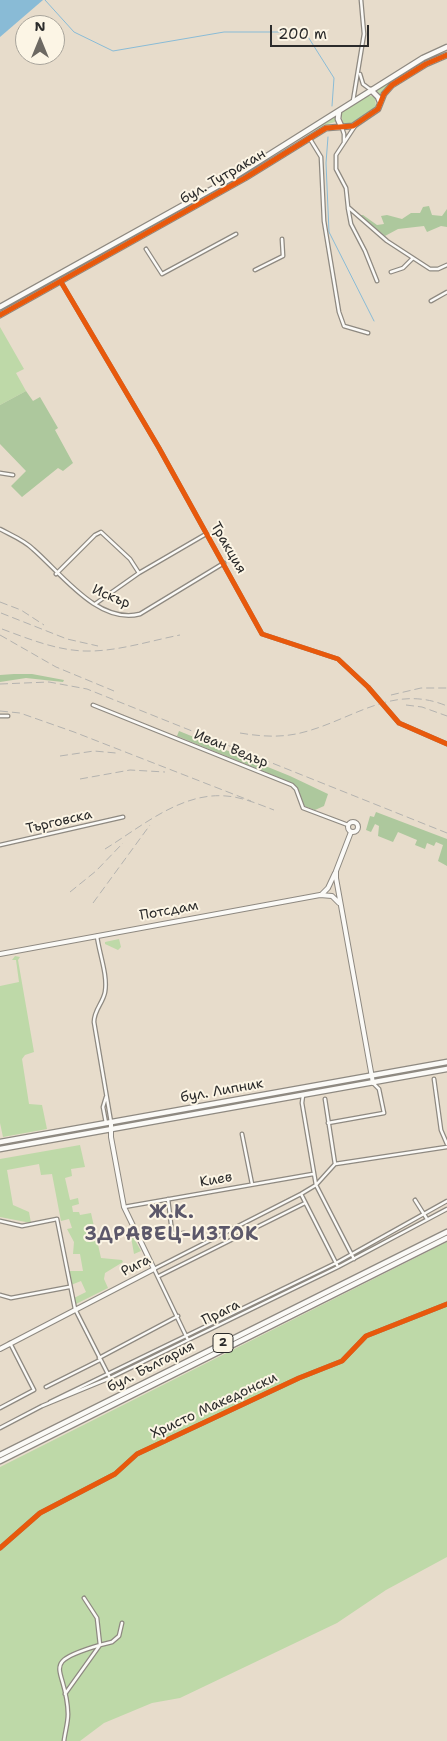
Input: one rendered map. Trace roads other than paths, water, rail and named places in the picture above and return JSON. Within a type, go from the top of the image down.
[{"type":"main road","name":"бул. Тутракан","points":[[0,307],[232,178],[423,58],[447,47]]},
{"type":"main road","name":"бул. Тутракан","points":[[0,315],[67,279],[328,127],[350,127],[356,124],[376,111],[381,104],[384,94],[392,85],[426,64],[447,55]]},
{"type":"main road","points":[[371,90],[378,96],[381,104]]},
{"type":"main road","points":[[339,110],[338,119],[341,126]]},
{"type":"main road","points":[[63,272],[67,279]]},
{"type":"main road","points":[[58,275],[61,282]]},
{"type":"main road","name":"бул. Липник","points":[[0,1142],[447,1062]]},
{"type":"main road","name":"бул. Липник","points":[[0,1149],[447,1069]]},
{"type":"main road","name":"бул. България","points":[[0,1455],[447,1232]]},
{"type":"main road","name":"бул. България","points":[[0,1461],[447,1238]]},
{"type":"street","points":[[352,102],[360,68],[364,34],[361,0]]},
{"type":"street","points":[[360,68],[361,80],[371,90]]},
{"type":"street","points":[[356,124],[354,131],[343,143],[336,155],[336,162],[346,188],[351,224],[365,251],[377,281]]},
{"type":"street","points":[[341,126],[344,134],[343,143]]},
{"type":"street","points":[[310,138],[322,157],[324,221],[339,312],[344,326],[368,333]]},
{"type":"street","points":[[348,207],[387,240],[430,269],[438,269],[447,265]]},
{"type":"street","points":[[146,249],[162,274],[236,234]]},
{"type":"street","points":[[255,270],[284,256],[282,239]]},
{"type":"street","points":[[391,272],[397,272],[413,258]]},
{"type":"street","name":"Тракция","points":[[61,282],[224,564],[262,634],[338,659],[368,687],[399,723],[447,744]]},
{"type":"street","points":[[431,301],[447,292]]},
{"type":"street","points":[[0,473],[13,476]]},
{"type":"street","name":"Искър","points":[[0,529],[30,546],[56,574],[81,596],[124,617],[140,614],[224,564]]},
{"type":"street","points":[[56,574],[101,532],[130,559],[140,572]]},
{"type":"street","points":[[95,604],[140,572],[206,533]]},
{"type":"street","name":"Иван Ведър","points":[[93,705],[292,785],[296,789],[304,808],[348,825]]},
{"type":"street","points":[[0,716],[8,716]]},
{"type":"street","name":"Търговска","points":[[0,845],[123,818]]},
{"type":"street","points":[[320,895],[326,891],[336,872],[351,832],[348,825],[354,822],[358,825],[358,829],[351,832]]},
{"type":"street","points":[[328,1123],[384,1113],[379,1089],[372,1083],[336,872]]},
{"type":"street","name":"Потсдам","points":[[0,954],[320,895],[332,896],[340,902]]},
{"type":"street","points":[[97,936],[105,988],[104,997],[96,1011],[94,1022],[107,1095],[109,1129],[124,1207],[188,1340]]},
{"type":"street","points":[[325,1099],[335,1164],[447,1145],[441,1130],[434,1079]]},
{"type":"street","points":[[303,1095],[302,1103],[316,1185],[354,1259]]},
{"type":"street","points":[[242,1134],[252,1184]]},
{"type":"street","name":"Рига","points":[[0,1349],[10,1342],[301,1194],[316,1185],[335,1164]]},
{"type":"street","name":"Киев","points":[[124,1207],[313,1174]]},
{"type":"street","points":[[301,1194],[338,1267]]},
{"type":"street","points":[[168,1199],[172,1232],[176,1234],[184,1233]]},
{"type":"street","points":[[415,1200],[427,1219]]},
{"type":"street","points":[[42,1406],[352,1255],[447,1201]]},
{"type":"street","points":[[158,1277],[305,1203]]},
{"type":"street","name":"Прага","points":[[0,1428],[42,1406],[110,1378],[338,1267],[447,1209]]},
{"type":"street","points":[[0,1221],[22,1226],[57,1219],[75,1309],[110,1378]]},
{"type":"street","points":[[0,1295],[11,1298],[70,1287]]},
{"type":"street","name":"Христо Македонски","points":[[0,1548],[40,1513],[115,1474],[137,1454],[299,1378],[342,1361],[366,1336],[447,1304]]},
{"type":"street","points":[[46,1387],[178,1316]]},
{"type":"street","points":[[0,1408],[34,1390],[10,1342]]},
{"type":"street","points":[[65,1694],[100,1645],[97,1618],[84,1598]]},
{"type":"street","points":[[64,1741],[68,1714],[59,1671],[65,1657],[112,1642],[119,1636],[122,1623]]},
{"type":"water","points":[[0,0],[43,0],[26,15],[15,15],[15,24],[0,37]]},
{"type":"waterway","points":[[45,0],[74,32],[113,51],[224,32],[305,32],[334,78],[332,106]]},
{"type":"waterway","points":[[328,137],[326,163],[329,232],[374,321]]},
{"type":"railway","points":[[0,602],[21,610],[44,625]]},
{"type":"railway","points":[[1,613],[67,639],[98,646]]},
{"type":"railway","points":[[2,629],[53,646],[84,651],[120,648],[180,635]]},
{"type":"railway","points":[[0,635],[56,667],[114,691]]},
{"type":"railway","points":[[0,684],[49,682],[87,689],[447,833]]},
{"type":"railway","points":[[391,695],[421,688],[447,688]]},
{"type":"railway","points":[[240,733],[274,736],[291,735],[308,731],[359,711],[393,701],[410,699],[428,700],[447,706]]},
{"type":"railway","points":[[406,705],[422,707],[447,716]]},
{"type":"railway","points":[[0,711],[20,713],[74,732],[251,801]]},
{"type":"railway","points":[[60,756],[94,751],[116,753]]},
{"type":"railway","points":[[80,779],[130,770],[165,772]]},
{"type":"railway","points":[[105,849],[177,805],[209,796],[232,797],[250,801],[274,810]]},
{"type":"railway","points":[[93,903],[150,825]]},
{"type":"railway","points":[[70,892],[96,871],[123,843]]},
{"type":"district","name":"Ж.К. ЗДРАВЕЦ-ИЗТОК","points":[[172,1224]]}]
